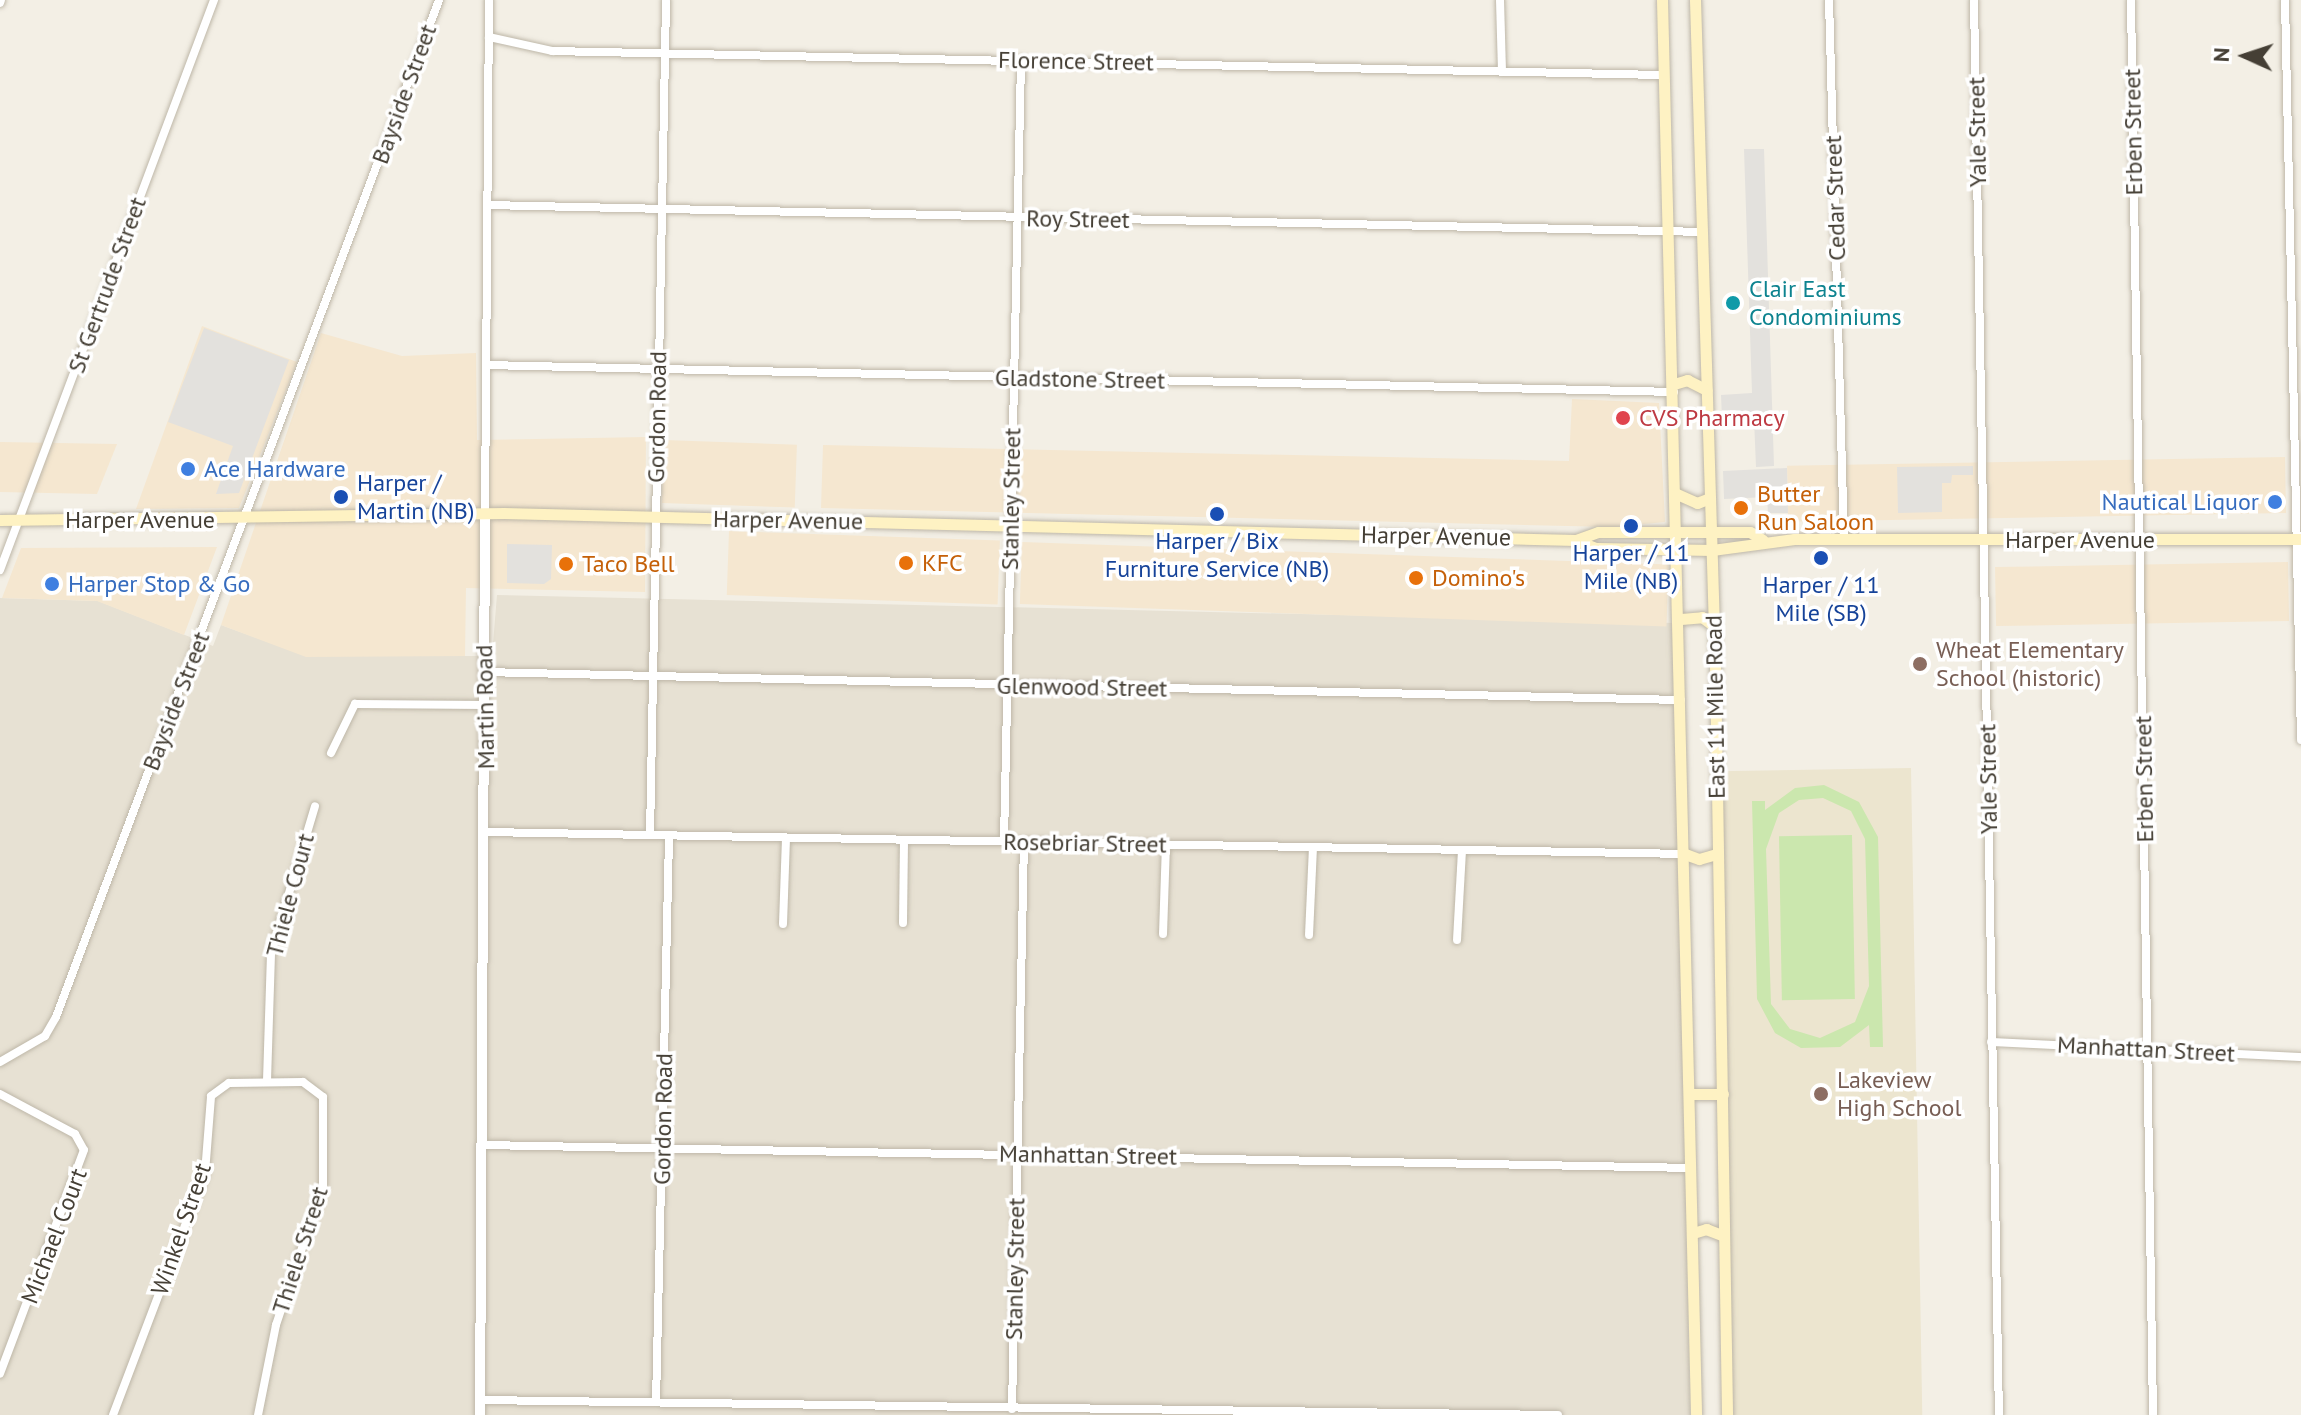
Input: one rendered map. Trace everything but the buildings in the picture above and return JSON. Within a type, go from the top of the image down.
[{"type":"main road","name":"East 11 Mile Road","points":[[1662,0],[1679,533],[1696,1415]]},
{"type":"main road","name":"East 11 Mile Road","points":[[1695,0],[1714,626],[1727,1415]]},
{"type":"main road","points":[[1674,388],[1687,380],[1707,390]]},
{"type":"main road","points":[[1677,494],[1697,503],[1710,498]]},
{"type":"main road","name":"Harper Avenue","points":[[0,520],[244,520],[485,513],[1576,540],[1596,548],[1679,550],[1748,549],[1763,540],[2299,539]]},
{"type":"main road","name":"Harper Avenue","points":[[1576,540],[1598,532],[1750,532],[1763,540]]},
{"type":"main road","points":[[1681,619],[1702,617],[1714,626]]},
{"type":"main road","points":[[1685,854],[1699,859],[1716,854]]},
{"type":"main road","points":[[1690,1094],[1723,1094]]},
{"type":"main road","points":[[1693,1233],[1706,1229],[1724,1236]]},
{"type":"street","name":"St Gertrude Street","points":[[0,570],[214,0]]},
{"type":"street","name":"Bayside Street","points":[[0,1062],[45,1036],[56,1017],[439,0]]},
{"type":"street","name":"Martin Road","points":[[480,1415],[487,705],[483,672],[489,0]]},
{"type":"street","name":"Gordon Road","points":[[650,835],[650,676],[666,0]]},
{"type":"street","points":[[1500,0],[1502,71]]},
{"type":"street","name":"Cedar Street","points":[[1829,0],[1844,540]]},
{"type":"street","name":"Yale Street","points":[[1974,0],[1986,540],[1991,1042],[1999,1415]]},
{"type":"street","name":"Erben Street","points":[[2131,0],[2153,1415]]},
{"type":"street","points":[[2285,0],[2301,740]]},
{"type":"street","name":"Florence Street","points":[[489,37],[552,51],[665,50],[1664,75]]},
{"type":"street","name":"Stanley Street","points":[[1004,841],[1021,60]]},
{"type":"street","name":"Roy Street","points":[[487,205],[1669,232]]},
{"type":"street","points":[[1669,232],[1701,232]]},
{"type":"street","name":"Gladstone Street","points":[[486,365],[1014,378],[1674,388]]},
{"type":"street","name":"Glenwood Street","points":[[483,672],[1682,700]]},
{"type":"street","points":[[331,753],[355,704],[487,705]]},
{"type":"street","name":"Thiele Court","points":[[267,1081],[271,953],[315,806]]},
{"type":"street","name":"Rosebriar Street","points":[[486,832],[1685,854]]},
{"type":"street","name":"Gordon Road","points":[[656,1402],[669,836]]},
{"type":"street","points":[[783,924],[786,839]]},
{"type":"street","points":[[903,923],[904,840]]},
{"type":"street","name":"Stanley Street","points":[[1012,1409],[1024,842]]},
{"type":"street","points":[[1163,934],[1166,844]]},
{"type":"street","points":[[1309,935],[1313,848]]},
{"type":"street","points":[[1457,940],[1462,851]]},
{"type":"street","name":"Manhattan Street","points":[[1991,1042],[2301,1057]]},
{"type":"street","name":"Winkel Street","points":[[113,1415],[205,1173],[211,1096],[229,1083],[267,1081]]},
{"type":"street","name":"Thiele Street","points":[[258,1415],[276,1325],[317,1211],[325,1162],[326,1111],[318,1090],[303,1082],[267,1081]]},
{"type":"street","name":"Michael Court","points":[[0,1094],[75,1134],[84,1150],[0,1374]]},
{"type":"street","name":"Manhattan Street","points":[[484,1145],[1692,1168]]},
{"type":"street","points":[[481,1400],[1558,1415]]},
{"type":"shaded area","points":[[1744,149],[1764,149],[1774,466],[1756,467],[1754,419],[1722,420],[1721,395],[1752,393]]},
{"type":"shaded area","points":[[202,326],[297,362],[239,508],[136,509]]},
{"type":"shaded area","points":[[204,328],[289,360],[239,493],[216,494],[233,446],[168,422]]},
{"type":"shaded area","points":[[321,333],[402,356],[476,353],[477,440],[646,437],[645,592],[466,588],[465,656],[306,657],[221,625]]},
{"type":"shaded area","points":[[1572,399],[1659,403],[1665,522],[1612,527],[821,508],[823,445],[1569,461]]},
{"type":"shaded area","points":[[664,440],[797,445],[795,508],[662,503]]},
{"type":"shaded area","points":[[0,442],[117,444],[97,494],[0,492]]},
{"type":"shaded area","points":[[2285,457],[2286,513],[1788,522],[1787,466]]},
{"type":"shaded area","points":[[1973,466],[1973,475],[1952,475],[1951,483],[1942,483],[1942,512],[1898,513],[1897,467]]},
{"type":"shaded area","points":[[1787,468],[1788,513],[1768,513],[1767,497],[1724,499],[1723,471]]},
{"type":"shaded area","points":[[729,531],[1000,540],[998,604],[727,595]]},
{"type":"shaded area","points":[[1022,542],[1669,565],[1666,627],[1020,604]]},
{"type":"shaded area","points":[[507,544],[552,545],[551,579],[544,584],[507,583]]},
{"type":"shaded area","points":[[217,547],[184,635],[97,601],[2,598],[21,548]]},
{"type":"shaded area","points":[[2288,562],[2289,621],[1996,626],[1995,567]]},
{"type":"shaded area","points":[[497,595],[1675,623],[1690,1415],[0,1415],[0,598],[98,601],[213,646],[221,625],[306,656],[492,656]]},
{"type":"shaded area","name":"Lakeview High School","points":[[1911,768],[1922,1415],[1729,1415],[1718,771]]},
{"type":"green space","points":[[1824,785],[1859,802],[1878,837],[1883,1047],[1870,1047],[1869,1025],[1840,1047],[1801,1048],[1775,1033],[1757,999],[1752,801],[1765,801],[1765,810],[1795,788]],"holes":[[[1823,798],[1851,811],[1865,839],[1869,986],[1855,1022],[1820,1038],[1790,1029],[1771,1004],[1766,849],[1779,813],[1799,800]]]},
{"type":"green space","points":[[1852,835],[1855,999],[1782,1000],[1779,836]]},
{"type":"place","name":"Clair East Condominiums","points":[[1733,303]]},
{"type":"place","name":"CVS Pharmacy","points":[[1623,418]]},
{"type":"place","name":"Ace Hardware","points":[[188,469]]},
{"type":"place","name":"Harper / Martin (NB)","points":[[341,497]]},
{"type":"place","name":"Nautical Liquor","points":[[2275,502]]},
{"type":"place","name":"Butter Run Saloon","points":[[1741,508]]},
{"type":"place","name":"Harper / Bix Furniture Service (NB)","points":[[1217,514]]},
{"type":"place","name":"Harper / 11 Mile (NB)","points":[[1631,526]]},
{"type":"place","name":"Harper / 11 Mile (SB)","points":[[1821,558]]},
{"type":"place","name":"KFC","points":[[906,563]]},
{"type":"place","name":"Taco Bell","points":[[566,564]]},
{"type":"place","name":"Domino's","points":[[1416,578]]},
{"type":"place","name":"Harper Stop & Go","points":[[52,584]]},
{"type":"place","name":"Wheat Elementary School (historic)","points":[[1920,664]]},
{"type":"place","name":"Lakeview High School","points":[[1821,1094]]}]
